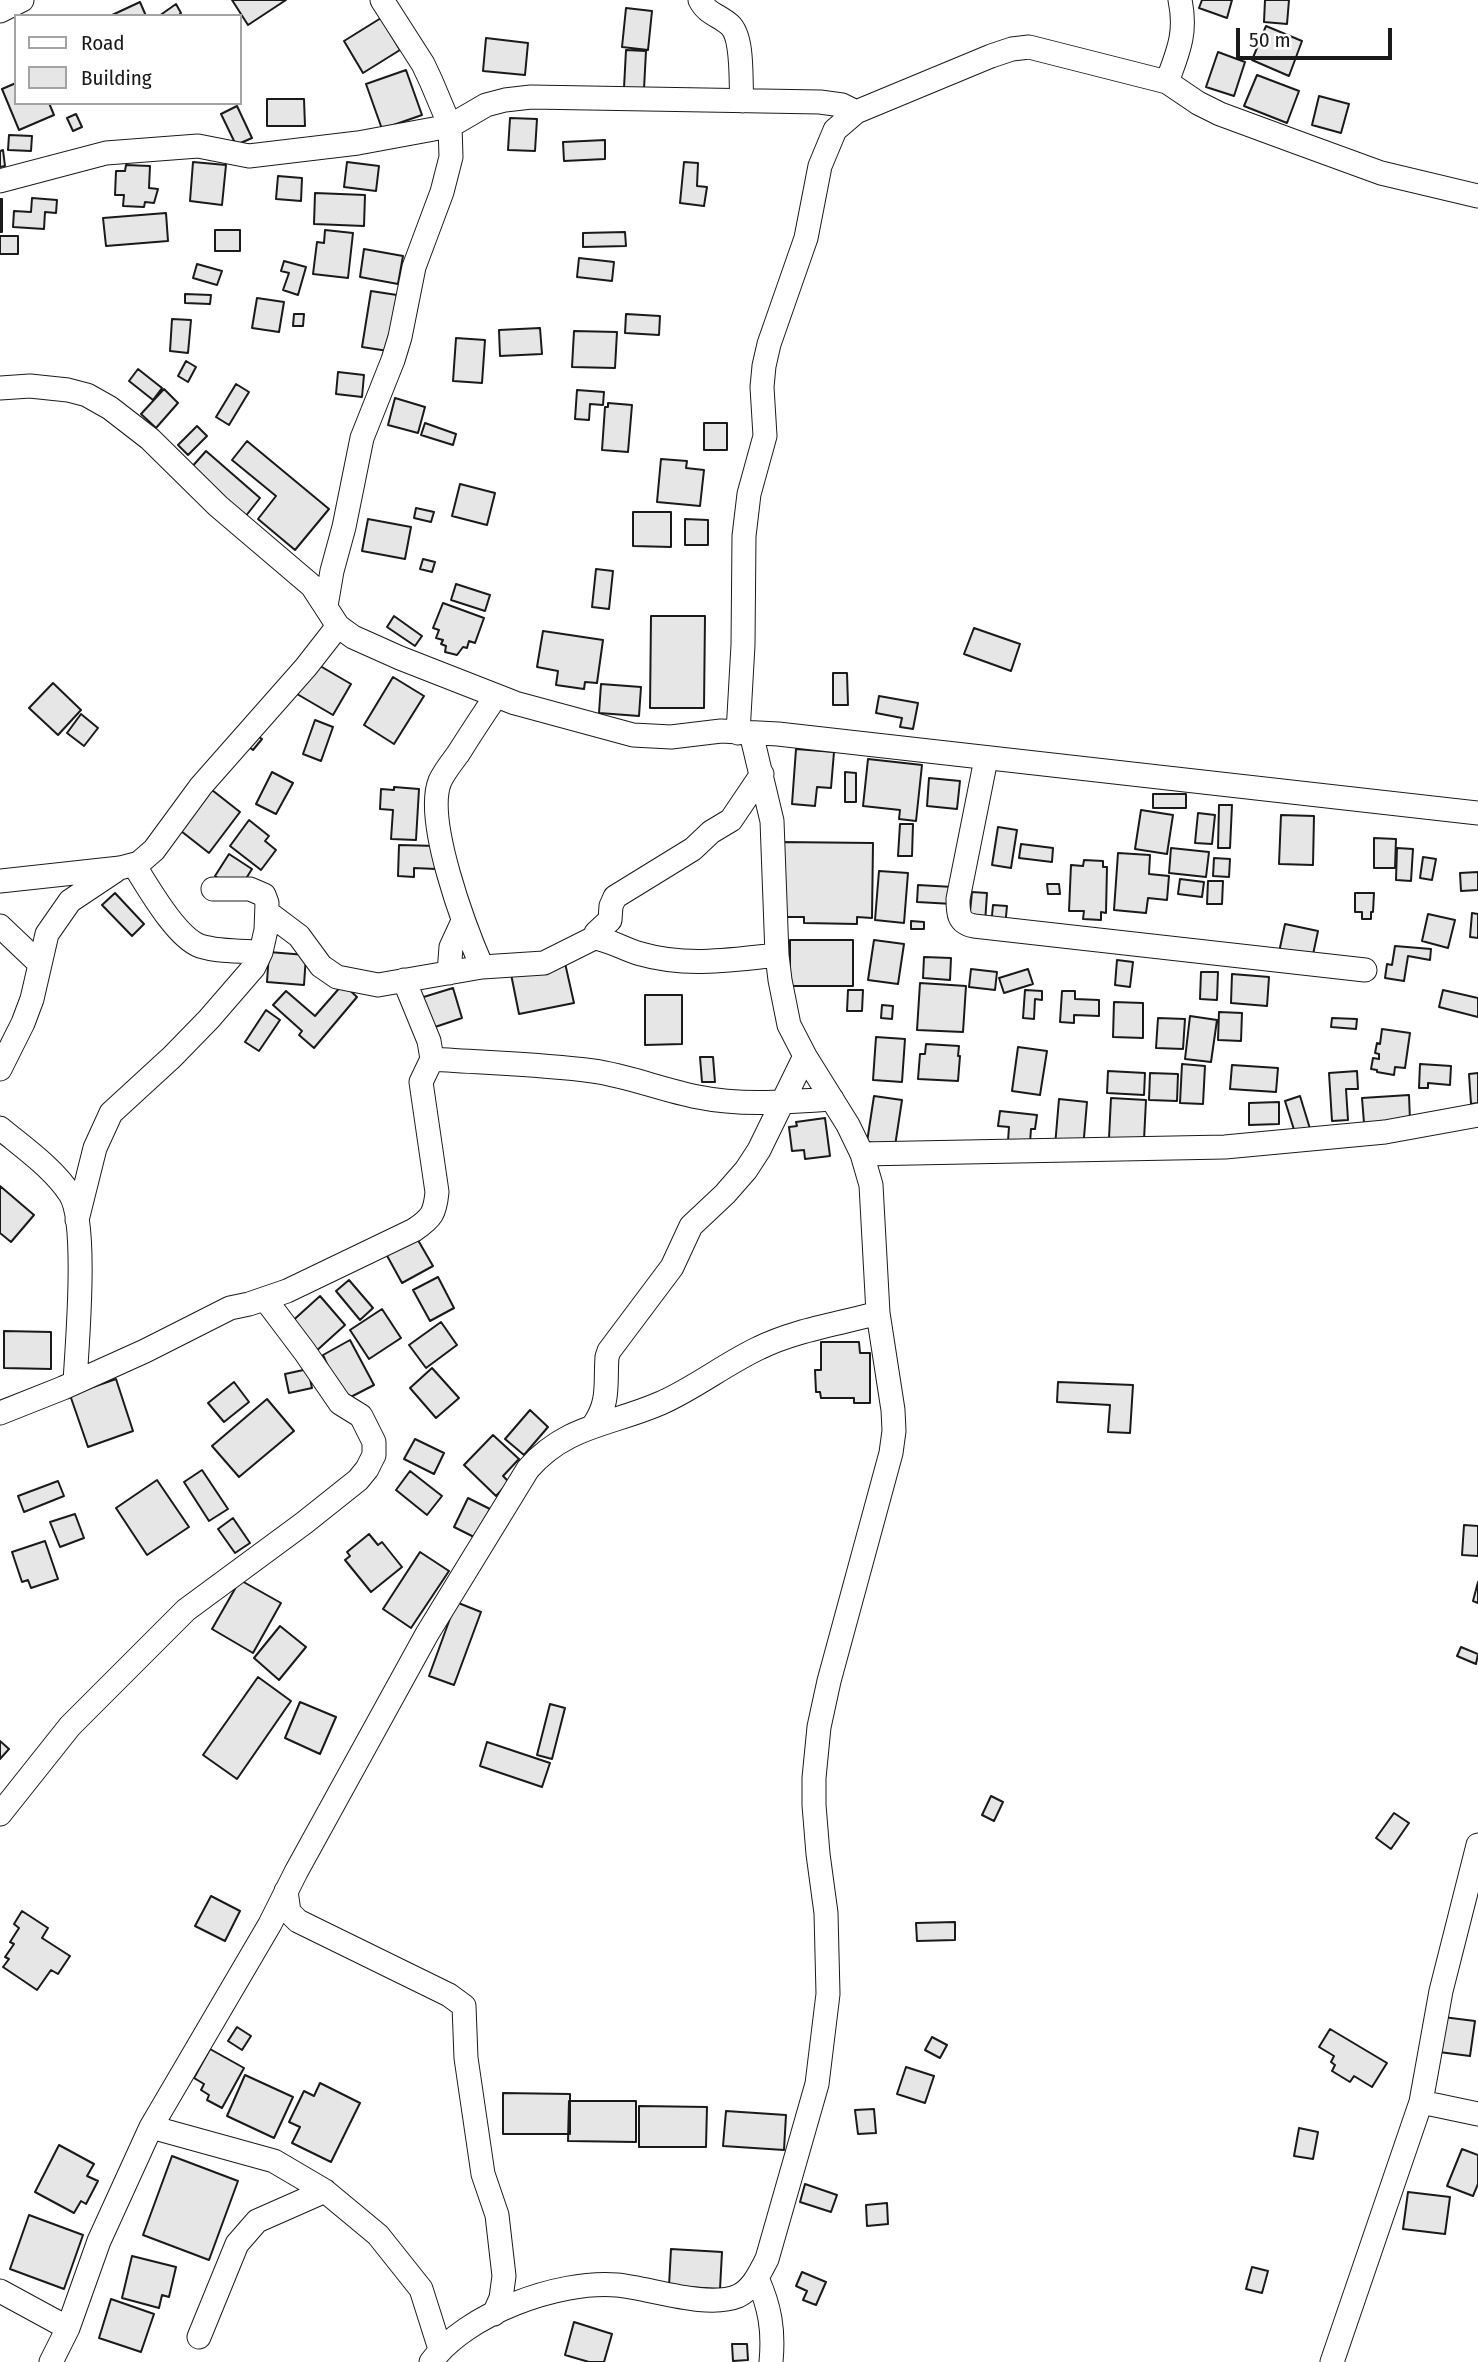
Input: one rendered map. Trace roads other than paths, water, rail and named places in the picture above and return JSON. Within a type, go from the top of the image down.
[{"type":"street","points":[[0,11],[22,0]]},
{"type":"street","points":[[0,881],[139,863],[154,850],[201,786],[306,667],[332,616],[332,571],[362,438],[393,360],[418,254],[448,172],[452,146],[450,126],[423,64],[382,0]]},
{"type":"street","points":[[701,0],[708,12],[733,27],[738,37],[742,101]]},
{"type":"street","points":[[1167,82],[1182,41],[1184,18],[1180,0]]},
{"type":"street","points":[[150,2127],[274,2161],[325,2191],[378,2235],[421,2289],[435,2356],[494,2314],[522,2300],[588,2284],[716,2300],[736,2297],[746,2291],[757,2278],[767,2259],[817,2084],[828,1981],[826,1913],[818,1854],[814,1778],[819,1727],[828,1681],[891,1453],[893,1410],[878,1313],[871,1185],[862,1154],[789,1025],[779,980],[772,821],[762,774],[745,733],[744,536],[749,494],[765,436],[762,387],[764,366],[775,325],[798,266],[820,166],[835,130],[856,112],[1012,49],[1029,47],[1167,82],[1220,114],[1296,142],[1381,173],[1478,196]]},
{"type":"street","points":[[0,181],[106,153],[198,146],[232,155],[261,156],[370,141],[450,126],[486,105],[531,97],[831,102],[856,112]]},
{"type":"street","points":[[0,388],[30,386],[68,390],[87,395],[110,408],[150,439],[218,506],[312,586],[332,616],[353,637],[496,696],[633,735],[670,737],[721,731],[778,734],[1478,813]]},
{"type":"street","points":[[482,967],[449,877],[437,799],[440,781],[496,696]]},
{"type":"street","points":[[986,759],[958,899],[962,922],[974,926],[1366,970]]},
{"type":"street","points":[[267,912],[299,936],[321,966],[337,977],[378,985],[482,967],[544,962],[594,938],[608,923],[615,897],[693,849],[718,827],[731,820],[762,774]]},
{"type":"street","points":[[127,866],[189,940],[214,949],[261,951]]},
{"type":"street","points":[[0,1069],[23,1023],[47,934],[58,916],[70,901],[127,866]]},
{"type":"street","points":[[77,1220],[95,1148],[111,1113],[209,1019],[254,967],[261,951],[267,912],[264,895],[250,889],[213,889]]},
{"type":"street","points":[[449,973],[451,947],[463,921]]},
{"type":"street","points":[[0,926],[40,964]]},
{"type":"street","points":[[594,938],[641,954],[688,961],[720,962],[777,955]]},
{"type":"street","points":[[0,1413],[145,1351],[230,1308],[287,1291],[414,1230],[429,1220],[436,1207],[438,1192],[421,1082],[432,1059],[429,1041],[404,980]]},
{"type":"street","points":[[593,1426],[606,1403],[609,1350],[672,1267],[691,1226],[746,1170],[759,1150],[805,1056]]},
{"type":"street","points":[[432,1059],[593,1071],[634,1079],[697,1097],[782,1103],[832,1099]]},
{"type":"street","points":[[862,1154],[1226,1147],[1385,1132],[1478,1115]]},
{"type":"street","points":[[0,1128],[55,1175],[72,1197],[77,1220],[80,1262],[75,1382]]},
{"type":"street","points":[[0,1814],[70,1726],[186,1610],[304,1523],[358,1480],[367,1469],[373,1455],[374,1441],[361,1416],[340,1404],[305,1352],[264,1299]]},
{"type":"street","points":[[51,2362],[68,2328],[99,2241],[150,2127],[270,1924],[427,1634],[528,1469],[544,1451],[562,1439],[664,1402],[760,1348],[783,1338],[878,1313]]},
{"type":"street","points":[[1332,2362],[1421,2102],[1441,1991],[1478,1845]]},
{"type":"street","points":[[286,1891],[289,1912],[298,1921],[449,1994],[464,2006],[466,2058],[482,2174],[497,2215],[504,2276],[501,2298],[494,2314]]},
{"type":"street","points":[[1421,2102],[1478,2114]]},
{"type":"street","points":[[199,2337],[237,2244],[257,2221],[325,2191]]},
{"type":"street","points":[[757,2278],[768,2303],[771,2320],[771,2362]]},
{"type":"street","points":[[0,2291],[68,2328]]}]
